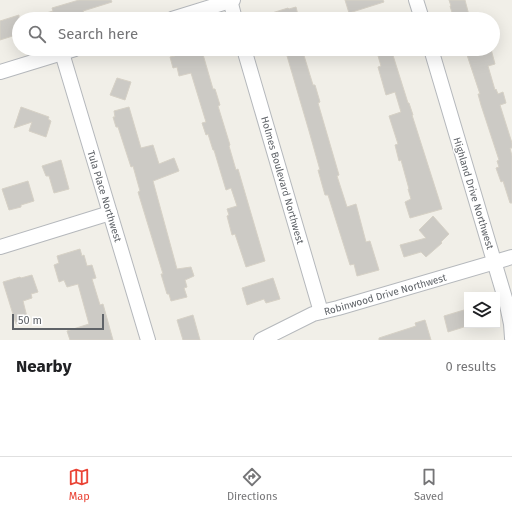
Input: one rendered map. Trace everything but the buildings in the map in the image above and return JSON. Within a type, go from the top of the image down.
[{"type":"street","points":[[194,12],[231,0],[234,12]]},
{"type":"street","points":[[416,0],[420,12]]},
{"type":"street","points":[[0,72],[53,56]]},
{"type":"street","name":"Tula Place Northwest","points":[[70,56],[110,212],[148,340]]},
{"type":"street","name":"Holmes Boulevard Northwest","points":[[246,56],[322,312]]},
{"type":"street","name":"Highland Drive Northwest","points":[[433,56],[494,262],[511,324],[512,338]]},
{"type":"street","points":[[0,247],[110,212]]},
{"type":"street","name":"Robinwood Drive Northwest","points":[[261,340],[313,314],[512,257]]}]
